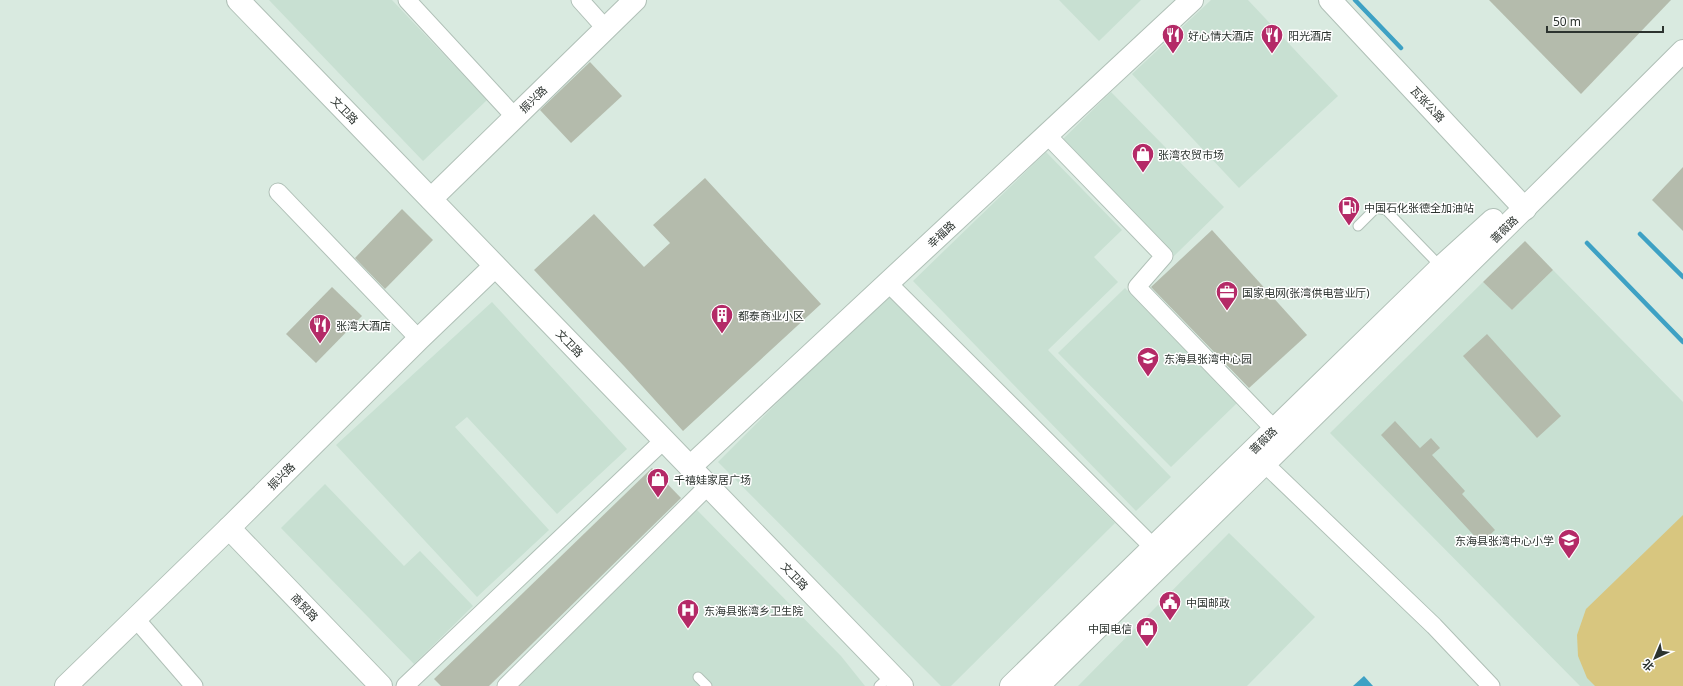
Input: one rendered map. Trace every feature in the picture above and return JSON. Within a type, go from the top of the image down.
[{"type":"street","name":"文卫路","points":[[238,0],[690,467],[890,682]]},
{"type":"street","points":[[407,0],[515,117]]},
{"type":"street","points":[[580,0],[606,28]]},
{"type":"street","name":"振兴路","points":[[431,199],[635,0]]},
{"type":"street","name":"幸福路","points":[[690,467],[1192,0]]},
{"type":"street","name":"瓦张公路","points":[[1330,0],[1525,209]]},
{"type":"street","name":"蔷薇路","points":[[1038,686],[1525,209],[1683,51]]},
{"type":"street","points":[[1047,135],[1164,256],[1137,287],[1274,429]]},
{"type":"street","points":[[278,192],[419,339]]},
{"type":"street","name":"蔷薇路","points":[[1011,686],[1441,267],[1494,220],[1525,209]]},
{"type":"street","name":"振兴路","points":[[66,686],[495,266]]},
{"type":"street","points":[[888,283],[1153,547]]},
{"type":"street","points":[[405,686],[664,440]]},
{"type":"street","points":[[1264,463],[1434,626],[1491,686]]},
{"type":"street","points":[[506,686],[708,486]]},
{"type":"street","name":"商贸路","points":[[229,528],[381,686]]},
{"type":"street","points":[[135,618],[194,686]]},
{"type":"lane","points":[[1358,226],[1376,208],[1386,210],[1441,267]]},
{"type":"lane","points":[[698,677],[707,686]]},
{"type":"shaded area","points":[[269,0],[392,0],[487,100],[423,161]]},
{"type":"shaded area","points":[[1059,0],[1141,0],[1099,41]]},
{"type":"shaded area","points":[[1211,0],[1248,0],[1338,96],[1239,188],[1132,74]]},
{"type":"shaded area","name":"张湾农贸市场","points":[[1111,92],[1224,207],[1174,256],[1061,141]]},
{"type":"shaded area","points":[[1046,152],[1122,230],[1094,257],[1118,282],[1048,350],[1171,477],[1136,511],[913,281]]},
{"type":"shaded area","name":"东海县张湾中心小学","points":[[1553,270],[1683,402],[1683,686],[1580,686],[1330,433],[1483,282],[1512,310]]},
{"type":"shaded area","name":"东海县张湾中心园","points":[[1125,288],[1237,403],[1171,467],[1058,353]]},
{"type":"shaded area","points":[[886,294],[1115,523],[951,686],[941,686],[718,462]]},
{"type":"shaded area","points":[[492,302],[627,449],[557,514],[467,417],[455,427],[549,530],[477,597],[336,445]]},
{"type":"shaded area","points":[[325,484],[404,566],[420,551],[473,606],[414,664],[281,528]]},
{"type":"shaded area","points":[[694,507],[841,656],[865,686],[513,686]]},
{"type":"shaded area","points":[[1683,515],[1683,686],[1595,686],[1587,678],[1578,656],[1577,635],[1586,609]]},
{"type":"shaded area","points":[[1229,533],[1315,617],[1247,686],[1078,686]]},
{"type":"water","points":[[1364,676],[1373,686],[1353,686]]},
{"type":"building","points":[[1489,0],[1671,0],[1581,94]]},
{"type":"building","points":[[590,62],[622,96],[571,143],[540,110]]},
{"type":"building","points":[[1683,167],[1683,231],[1652,200]]},
{"type":"building","name":"都泰商业小区","points":[[705,178],[821,304],[683,431],[534,270],[594,214],[644,267],[670,243],[653,225]]},
{"type":"building","points":[[402,209],[433,240],[385,289],[355,258]]},
{"type":"building","name":"国家电网(张湾供电营业厅)","points":[[1212,230],[1307,335],[1249,388],[1151,287]]},
{"type":"building","points":[[1525,241],[1553,270],[1512,310],[1483,282]]},
{"type":"building","points":[[332,287],[362,316],[316,363],[286,334]]},
{"type":"building","points":[[1487,334],[1561,416],[1537,438],[1463,356]]},
{"type":"building","points":[[1395,421],[1420,448],[1431,438],[1440,448],[1432,455],[1465,491],[1462,494],[1495,530],[1481,543],[1381,435]]},
{"type":"building","points":[[652,468],[681,498],[489,686],[441,686],[434,679]]},
{"type":"waterway","points":[[1355,0],[1401,48]]},
{"type":"waterway","points":[[1640,234],[1683,277]]},
{"type":"waterway","points":[[1587,243],[1683,342]]},
{"type":"place","name":"好心情大酒店","points":[[1173,54]]},
{"type":"place","name":"阳光酒店","points":[[1272,54]]},
{"type":"place","name":"张湾农贸市场","points":[[1143,174]]},
{"type":"place","name":"中国石化张德全加油站","points":[[1349,226]]},
{"type":"place","name":"国家电网(张湾供电营业厅)","points":[[1227,312]]},
{"type":"place","name":"都泰商业小区","points":[[722,334]]},
{"type":"place","name":"张湾大酒店","points":[[320,344]]},
{"type":"place","name":"东海县张湾中心园","points":[[1148,378]]},
{"type":"place","name":"千禧娃家居广场","points":[[658,498]]},
{"type":"place","name":"东海县张湾中心小学","points":[[1569,560]]},
{"type":"place","name":"中国邮政","points":[[1170,622]]},
{"type":"place","name":"东海县张湾乡卫生院","points":[[688,630]]},
{"type":"place","name":"中国电信","points":[[1147,648]]}]
